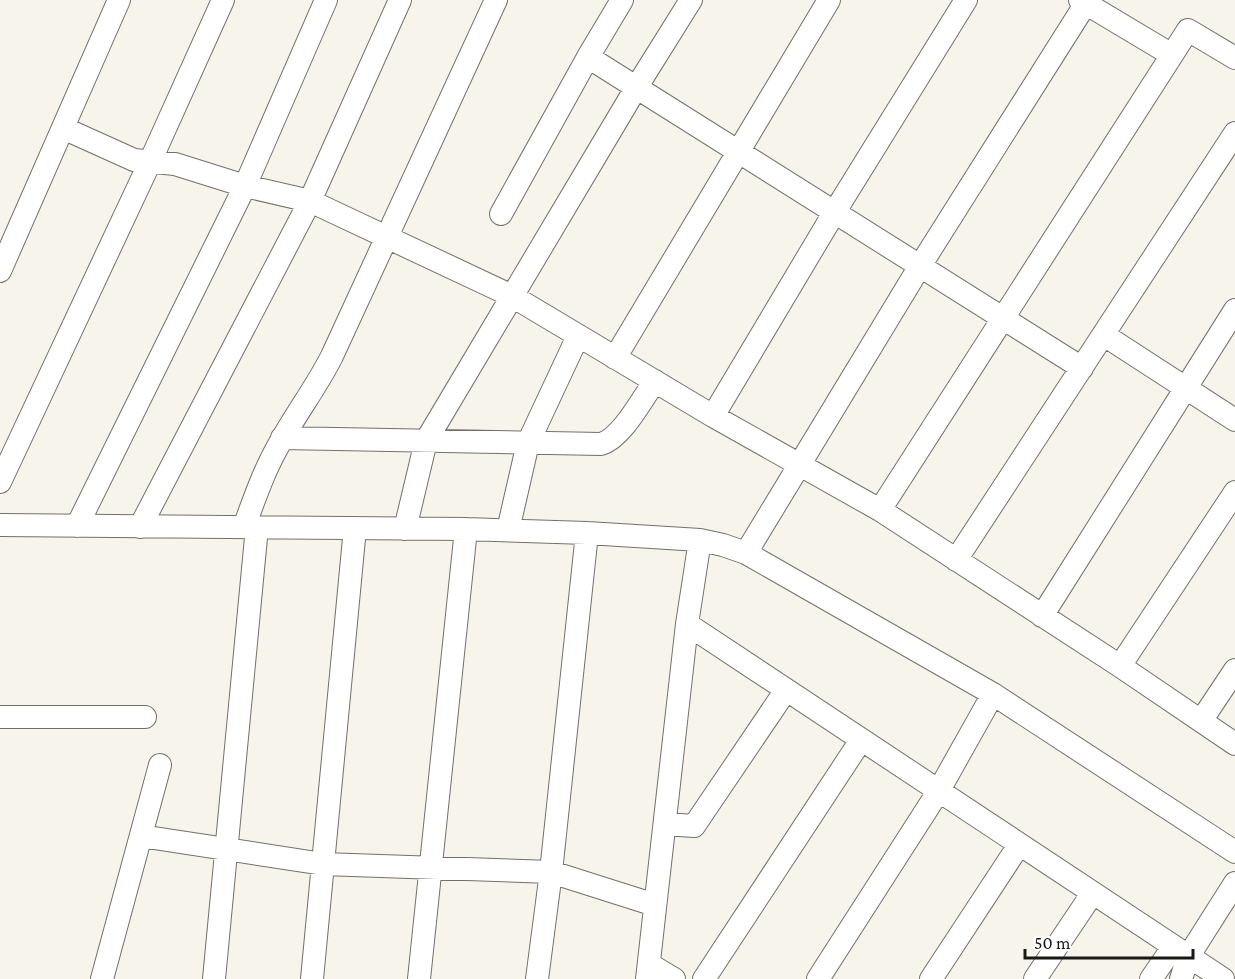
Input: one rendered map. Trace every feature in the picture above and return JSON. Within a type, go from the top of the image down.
[{"type":"street","points":[[0,271],[119,0]]},
{"type":"street","points":[[0,482],[150,162],[222,0]]},
{"type":"street","points":[[77,526],[245,186],[327,0]]},
{"type":"street","points":[[140,527],[310,201],[400,0]]},
{"type":"street","points":[[214,979],[250,527],[266,469],[282,438],[321,378],[496,0]]},
{"type":"street","points":[[501,214],[622,0]]},
{"type":"street","points":[[405,529],[426,441],[636,88],[691,0]]},
{"type":"street","points":[[615,358],[829,0]]},
{"type":"street","points":[[713,416],[834,213],[966,0]]},
{"type":"street","points":[[746,553],[920,266],[1085,1],[1172,55]]},
{"type":"street","points":[[880,510],[1188,30],[1235,58]]},
{"type":"street","points":[[588,57],[1082,368]]},
{"type":"street","points":[[63,128],[134,160],[175,164],[245,186],[310,201],[512,296],[713,416],[880,510],[1120,666],[1235,744]]},
{"type":"street","points":[[956,560],[1235,133]]},
{"type":"street","points":[[1042,616],[1235,310]]},
{"type":"street","points":[[1104,335],[1235,420]]},
{"type":"street","points":[[508,530],[528,443],[579,336]]},
{"type":"street","points":[[282,438],[601,444],[607,442],[620,430],[655,381]]},
{"type":"street","points":[[1120,666],[1235,492]]},
{"type":"street","points":[[0,525],[508,530],[700,540],[723,545],[746,553],[993,694],[1235,852]]},
{"type":"street","points":[[312,979],[355,528]]},
{"type":"street","points":[[419,979],[466,529]]},
{"type":"street","points":[[537,979],[551,872],[587,533]]},
{"type":"street","points":[[674,979],[648,972],[687,624],[700,540]]},
{"type":"street","points":[[687,624],[1223,979]]},
{"type":"street","points":[[1201,721],[1235,670]]},
{"type":"street","points":[[664,824],[694,826],[786,690]]},
{"type":"street","points":[[819,979],[938,792],[993,694]]},
{"type":"street","points":[[0,717],[145,717]]},
{"type":"street","points":[[705,979],[861,740]]},
{"type":"street","points":[[102,979],[160,765]]},
{"type":"street","points":[[141,836],[323,864],[551,872],[656,905]]},
{"type":"street","points":[[931,979],[1019,845]]},
{"type":"street","points":[[1152,979],[1180,952],[1235,883]]},
{"type":"street","points":[[1035,979],[1092,894]]},
{"type":"street","points":[[1180,952],[1181,979]]}]
